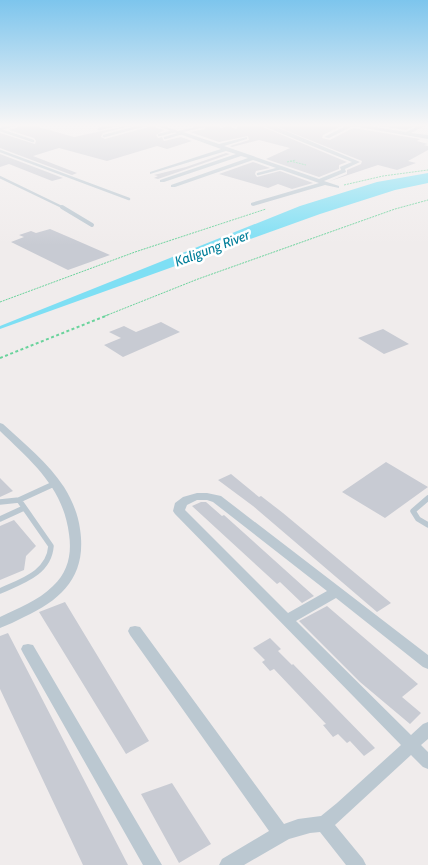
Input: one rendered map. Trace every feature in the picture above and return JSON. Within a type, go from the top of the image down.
[{"type":"street","points":[[152,173],[179,164]]},
{"type":"street","points":[[162,181],[211,164]]},
{"type":"street","points":[[173,186],[236,164]]},
{"type":"street","points":[[271,164],[336,187]]},
{"type":"street","points":[[253,204],[321,182],[344,171],[342,168],[351,164]]},
{"type":"street","points":[[0,426],[57,483],[70,504],[75,525],[76,553],[73,569],[63,584],[45,600],[0,622]]},
{"type":"street","points":[[428,663],[217,499],[203,494],[185,501],[179,506],[179,511],[428,762]]},
{"type":"street","points":[[286,620],[336,592]]},
{"type":"street","points":[[135,631],[281,833]]},
{"type":"street","points":[[28,650],[153,865]]},
{"type":"street","points":[[228,865],[281,833],[300,826],[324,824],[343,809],[428,729]]},
{"type":"street","points":[[324,824],[357,865]]},
{"type":"lane","points":[[36,164],[129,199]]},
{"type":"lane","points":[[258,174],[281,168]]},
{"type":"lane","points":[[0,177],[52,201],[92,225]]},
{"type":"lane","points":[[0,502],[19,500],[57,483]]},
{"type":"lane","points":[[428,498],[413,511],[418,519],[428,524]]},
{"type":"lane","points":[[0,591],[38,572],[46,564],[52,553],[51,546],[19,500]]},
{"type":"lane","points":[[0,519],[24,508]]},
{"type":"path","points":[[336,187],[383,176],[428,170]]},
{"type":"path","points":[[0,358],[198,279],[395,209],[428,200]]},
{"type":"path","points":[[0,302],[144,249],[266,209]]},
{"type":"water","name":"Kaligung River","points":[[428,173],[428,183],[395,190],[320,214],[0,329],[0,326],[300,206],[377,182]]},
{"type":"building","points":[[10,164],[27,164],[63,178],[52,181]]},
{"type":"building","points":[[44,164],[55,164],[77,173],[72,175]]},
{"type":"building","points":[[200,164],[158,179],[154,178],[158,176],[154,175]]},
{"type":"building","points":[[246,164],[260,164],[270,168],[256,171],[257,177],[280,171],[313,183],[292,189],[278,184],[268,188],[219,174]]},
{"type":"building","points":[[282,164],[341,164],[339,169],[319,177]]},
{"type":"building","points":[[360,164],[412,164],[397,170],[378,165],[330,181],[347,174],[347,170]]},
{"type":"building","points":[[50,229],[110,255],[68,270],[11,242],[24,237],[19,235],[31,231],[36,233]]},
{"type":"building","points":[[161,322],[180,332],[123,357],[104,345],[121,338],[109,332],[124,326],[136,332]]},
{"type":"building","points":[[383,329],[409,344],[384,354],[358,338]]},
{"type":"building","points":[[386,462],[428,487],[385,518],[342,492]]},
{"type":"building","points":[[231,474],[259,497],[261,496],[283,513],[391,603],[377,612],[253,506],[218,480]]},
{"type":"building","points":[[0,478],[13,491],[0,497]]},
{"type":"building","points":[[206,502],[222,516],[224,515],[314,596],[302,603],[280,582],[277,584],[192,506]]},
{"type":"building","points":[[14,520],[36,546],[26,556],[24,570],[0,580],[0,526]]},
{"type":"building","points":[[65,602],[149,741],[126,754],[39,612]]},
{"type":"building","points":[[327,606],[418,684],[402,697],[421,713],[410,724],[360,682],[299,621]]},
{"type":"building","points":[[8,633],[128,865],[83,865],[0,689],[0,636]]},
{"type":"building","points":[[270,638],[281,649],[278,651],[375,748],[364,756],[350,741],[347,743],[338,734],[333,737],[323,725],[326,724],[274,669],[270,671],[262,662],[265,660],[253,648]]},
{"type":"building","points":[[172,783],[211,844],[179,863],[141,794]]}]
